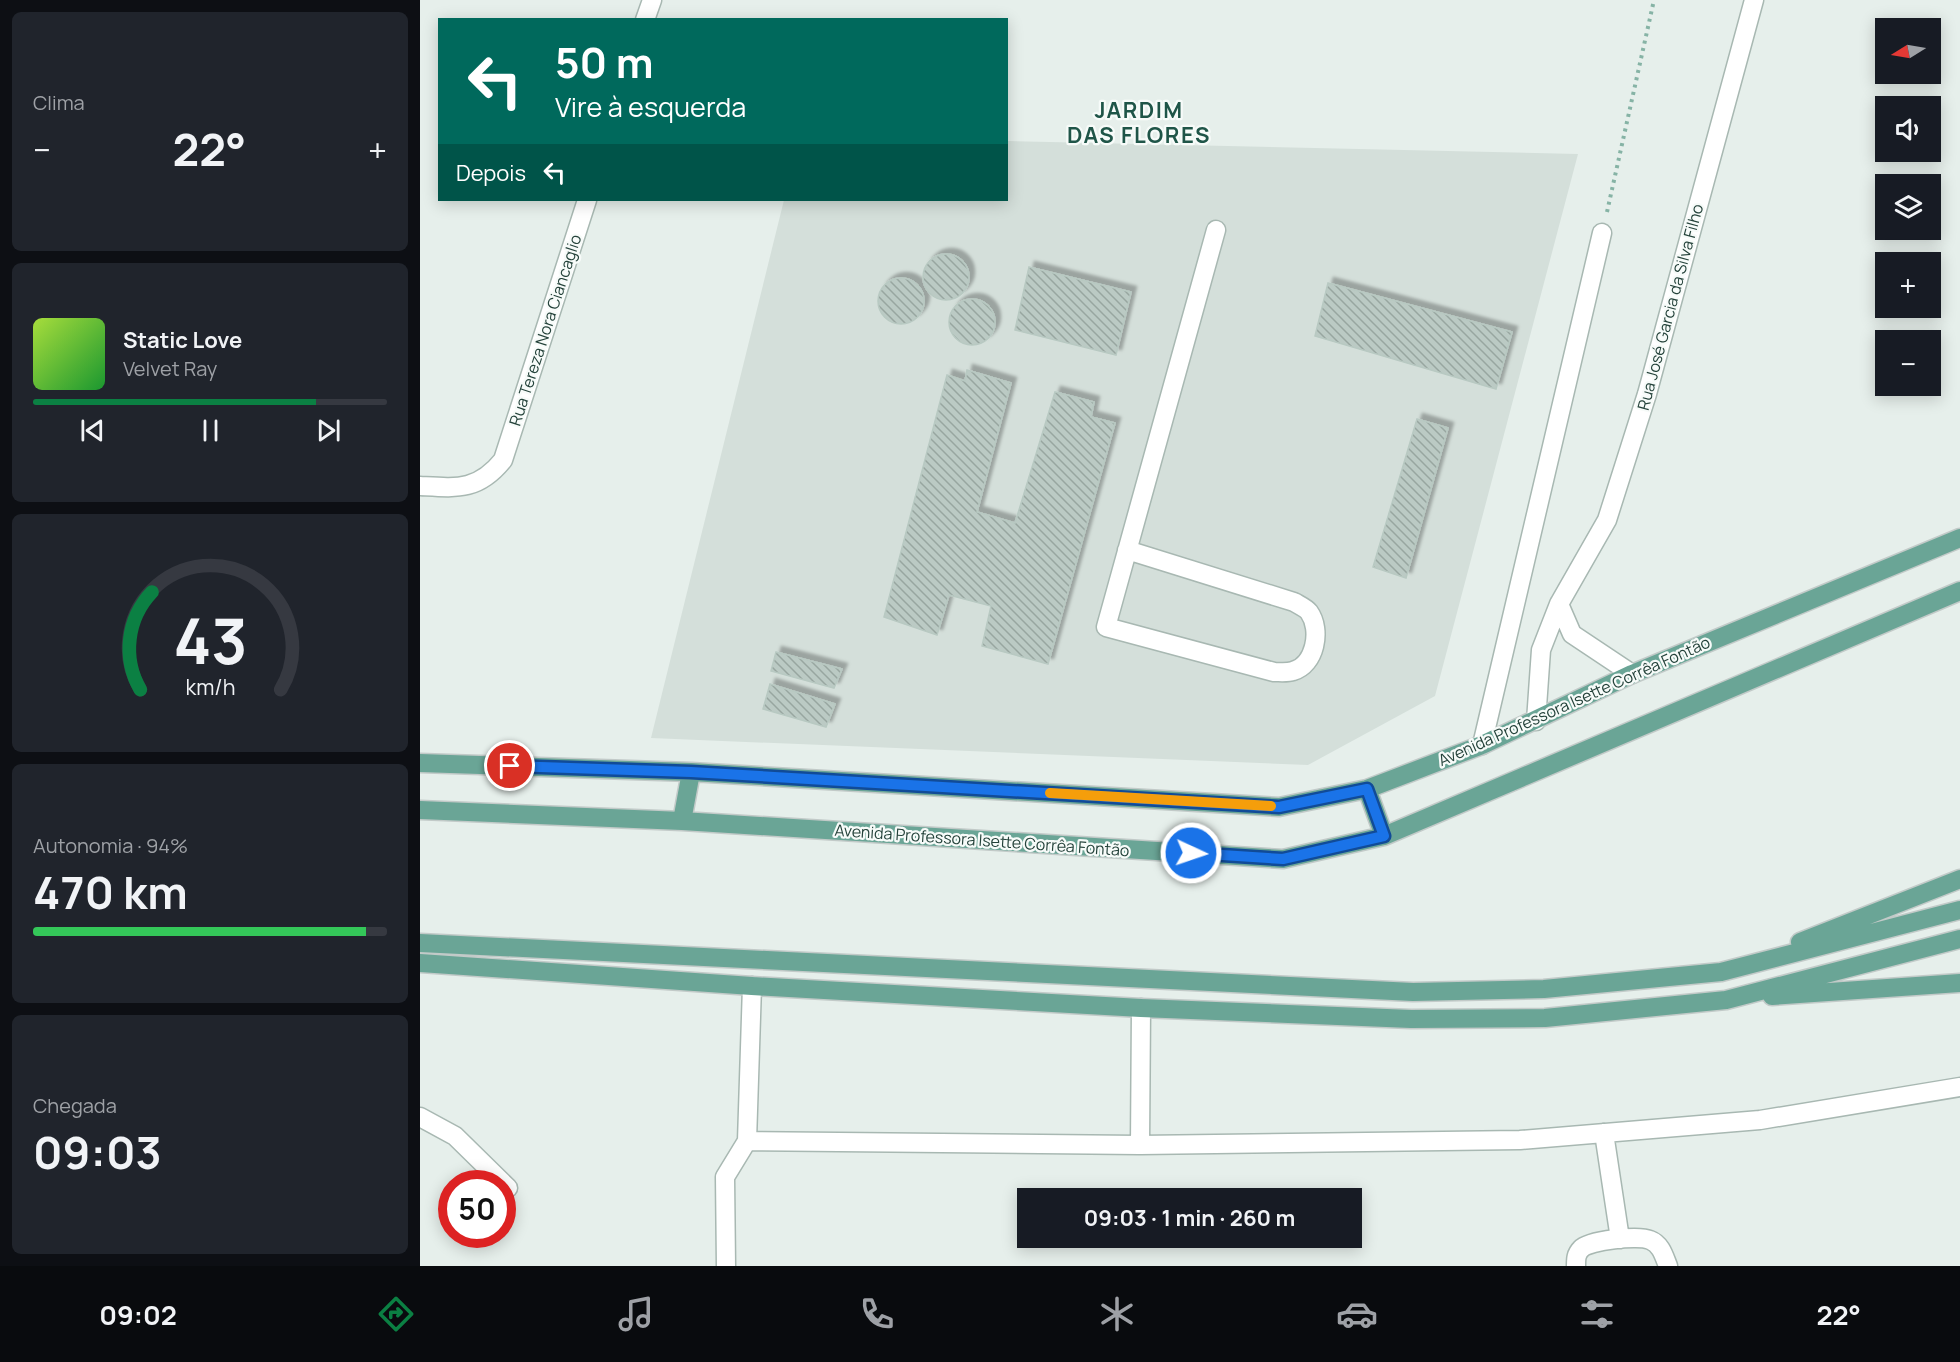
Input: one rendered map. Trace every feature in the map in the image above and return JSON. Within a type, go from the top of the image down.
[{"type":"main road","name":"Avenida Professora Isette Corrêa Fontão","points":[[420,763],[691,772],[1279,807],[1367,789],[1482,745],[1632,674],[1960,538]]},
{"type":"main road","name":"Avenida Professora Isette Corrêa Fontão","points":[[420,810],[682,821],[1283,859],[1384,836],[1960,591]]},
{"type":"main road","points":[[682,821],[691,772]]},
{"type":"main road","points":[[1367,789],[1384,836]]},
{"type":"main road","points":[[1721,972],[1960,879]]},
{"type":"main road","points":[[420,943],[1413,992],[1544,989],[1721,972],[1960,910]]},
{"type":"main road","points":[[1726,1000],[1960,939]]},
{"type":"main road","points":[[420,963],[752,986],[1141,1008],[1411,1019],[1545,1018],[1726,1000],[1960,983]]},
{"type":"street","points":[[646,18],[652,0]]},
{"type":"street","name":"Rua José Garcia da Silva Filho","points":[[1536,720],[1541,650],[1559,604],[1607,520],[1647,394],[1754,0]]},
{"type":"street","name":"Rua Tereza Nora Ciancaglio","points":[[420,486],[458,488],[471,486],[489,475],[503,460],[587,201]]},
{"type":"street","points":[[1127,550],[1294,602],[1308,610],[1316,625],[1315,644],[1304,666],[1292,672],[1274,672],[1106,627],[1127,550],[1216,230]]},
{"type":"street","points":[[1482,745],[1602,233]]},
{"type":"street","points":[[1559,604],[1572,634],[1632,674]]},
{"type":"street","points":[[726,1266],[726,1177],[747,1141],[752,986]]},
{"type":"street","points":[[1140,1145],[1141,1008]]},
{"type":"street","points":[[747,1141],[1140,1145],[1520,1140],[1760,1120],[1960,1087]]},
{"type":"street","points":[[420,1117],[455,1136],[490,1170]]},
{"type":"street","points":[[1604,1133],[1620,1239]]},
{"type":"street","points":[[1576,1266],[1576,1256],[1582,1247],[1620,1239],[1650,1240],[1661,1249],[1668,1266]]},
{"type":"path","points":[[1602,233],[1654,0]]},
{"type":"shaded area","points":[[1008,141],[1578,154],[1435,696],[1308,765],[651,738],[784,201],[1008,201]]},
{"type":"building","points":[[946,254],[962,261],[969,277],[962,293],[946,300],[930,293],[923,277],[930,261]]},
{"type":"building","points":[[1029,267],[1131,292],[1116,355],[1015,330]]},
{"type":"building","points":[[901,278],[917,285],[924,301],[917,317],[901,324],[885,317],[878,301],[885,285]]},
{"type":"building","points":[[1328,283],[1512,332],[1496,389],[1315,336]]},
{"type":"building","points":[[972,299],[988,306],[995,322],[988,338],[972,345],[956,338],[949,322],[956,306]]},
{"type":"building","points":[[967,370],[1011,383],[977,512],[1015,523],[1055,392],[1094,402],[1091,417],[1115,423],[1048,664],[982,646],[991,606],[949,595],[937,635],[884,617],[947,375],[965,381]]},
{"type":"building","points":[[1417,419],[1448,428],[1406,578],[1373,567]]},
{"type":"building","points":[[776,652],[842,669],[834,688],[771,671]]},
{"type":"building","points":[[770,684],[835,704],[826,727],[763,709]]},
{"type":"slow traffic","points":[[1050,793],[1271,806]]},
{"type":"district","name":"JARDIM DAS FLORES","points":[[1139,122]]},
{"type":"route","points":[[510,766],[691,772],[1279,807],[1367,789],[1384,836],[1283,859],[1191,853]]}]
